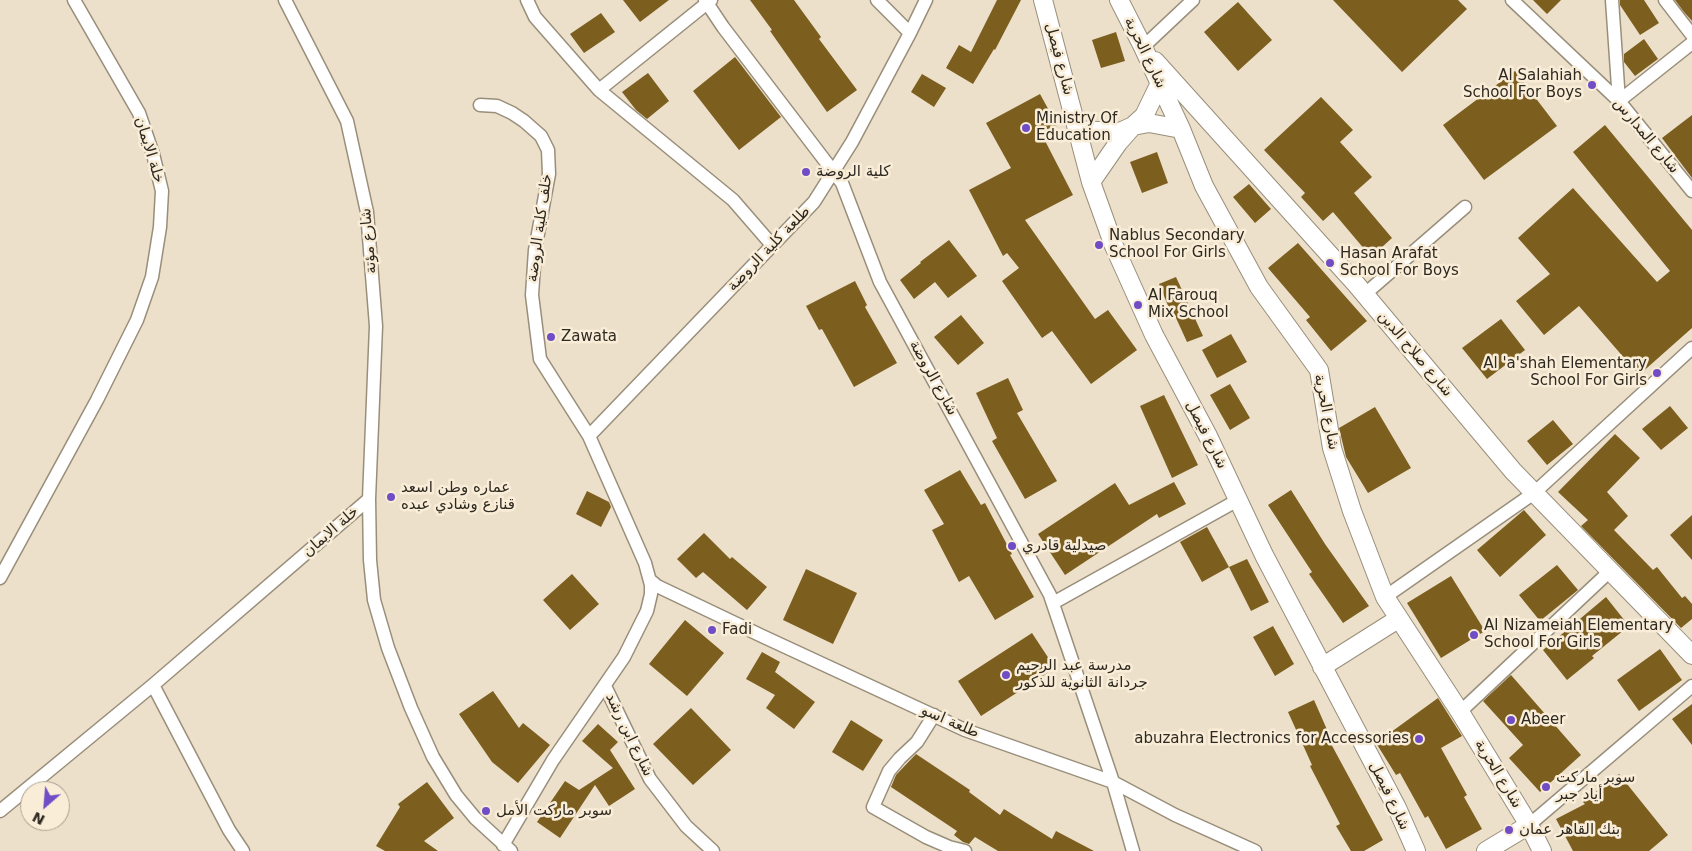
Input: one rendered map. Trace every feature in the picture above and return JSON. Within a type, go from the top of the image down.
[{"type":"main road","name":"شارع فيصل","points":[[1044,0],[1091,182],[1114,246],[1154,335],[1208,436],[1264,555],[1398,808],[1416,851]]},
{"type":"main road","name":"شارع الحرية","points":[[1119,0],[1160,83],[1204,186],[1260,287],[1319,370],[1332,448],[1352,511],[1385,596],[1398,619],[1460,712],[1529,825],[1542,851]]},
{"type":"main road","name":"شارع صلاح الدين","points":[[1143,47],[1365,294],[1513,471],[1692,655]]},
{"type":"main road","points":[[1091,182],[1118,143],[1144,116],[1160,83]]},
{"type":"main road","points":[[1078,130],[1120,132],[1133,126],[1149,123],[1181,130]]},
{"type":"main road","points":[[1322,667],[1398,619]]},
{"type":"main road","points":[[1486,851],[1529,825]]},
{"type":"street","name":"خلة الايمان","points":[[0,578],[97,400],[137,320],[152,277],[160,227],[162,191],[153,154],[139,113],[74,0]]},
{"type":"street","name":"شارع مؤتة","points":[[285,0],[347,121],[368,212],[376,326],[370,499]]},
{"type":"street","points":[[527,0],[535,17],[599,90],[733,200],[772,245]]},
{"type":"street","points":[[877,0],[910,33]]},
{"type":"street","name":"طلعة كلية الروضة","points":[[590,436],[814,202],[852,142],[926,0]]},
{"type":"street","points":[[1143,47],[1193,0]]},
{"type":"street","name":"شارع المدارس","points":[[1512,0],[1619,101],[1692,191]]},
{"type":"street","points":[[1612,0],[1619,101]]},
{"type":"street","points":[[1665,0],[1692,35]]},
{"type":"street","points":[[599,90],[707,1]]},
{"type":"street","name":"شارع الروضة","points":[[707,1],[723,27],[842,183],[880,282],[1050,595],[1113,782],[1132,851]]},
{"type":"street","points":[[1619,101],[1692,43]]},
{"type":"street","name":"خلف كلية الروضة","points":[[480,105],[497,106],[512,112],[541,136],[548,150],[549,174],[535,250],[532,295],[540,359],[590,436],[646,563],[651,594],[647,611],[624,657],[553,760],[507,848]]},
{"type":"street","points":[[1365,294],[1465,207]]},
{"type":"street","points":[[1385,596],[1534,493],[1692,348]]},
{"type":"street","name":"خلة الايمان","points":[[0,811],[153,685],[370,499]]},
{"type":"street","name":"خلة الايمان","points":[[370,499],[370,560],[374,600],[388,648],[407,699],[433,757],[456,795],[475,818],[507,848]]},
{"type":"street","points":[[1053,603],[1238,500]]},
{"type":"street","points":[[1460,712],[1610,571]]},
{"type":"street","name":"طلعة اسو","points":[[650,580],[665,590],[965,730],[1113,782],[1175,815],[1255,851]]},
{"type":"street","points":[[153,685],[229,830],[243,851]]},
{"type":"street","name":"شارع ابن رشد","points":[[605,686],[650,779],[686,826],[713,851]]},
{"type":"street","points":[[1529,825],[1692,686]]},
{"type":"street","points":[[934,715],[917,742],[889,771],[872,806],[926,837],[948,847],[965,851]]},
{"type":"building","points":[[623,0],[669,0],[640,22]]},
{"type":"building","points":[[750,0],[794,0],[821,37],[819,39],[857,90],[827,112]]},
{"type":"building","points":[[997,0],[1021,0],[995,50],[973,84],[946,68],[959,45],[971,52]]},
{"type":"building","points":[[1333,0],[1458,0],[1467,9],[1402,72]]},
{"type":"building","points":[[1533,0],[1561,0],[1547,14]]},
{"type":"building","points":[[1620,0],[1644,0],[1659,23],[1640,35],[1620,5]]},
{"type":"building","points":[[1675,0],[1692,0],[1692,21],[1684,12]]},
{"type":"building","points":[[1238,2],[1272,40],[1238,71],[1204,32]]},
{"type":"building","points":[[601,13],[615,32],[584,53],[570,34]]},
{"type":"building","points":[[1116,32],[1125,61],[1101,68],[1092,40]]},
{"type":"building","points":[[1644,39],[1658,59],[1635,76],[1624,62],[1624,54]]},
{"type":"building","points":[[735,57],[781,117],[739,150],[693,91]]},
{"type":"building","points":[[1515,71],[1557,126],[1484,180],[1443,125]]},
{"type":"building","points":[[648,73],[669,101],[647,119],[636,110],[622,92]]},
{"type":"building","points":[[922,74],[946,88],[934,107],[911,92]]},
{"type":"building","points":[[1040,94],[1057,125],[1041,133],[1073,195],[1025,220],[1095,319],[1108,310],[1137,350],[1091,384],[1052,331],[1042,338],[1002,281],[1019,268],[1007,253],[1003,256],[969,190],[1011,168],[986,123]]},
{"type":"building","points":[[1321,97],[1353,130],[1340,142],[1372,177],[1354,193],[1392,238],[1371,257],[1333,212],[1323,221],[1301,197],[1305,193],[1264,150]]},
{"type":"building","points":[[1692,115],[1692,178],[1662,138]]},
{"type":"building","points":[[1605,125],[1692,230],[1692,328],[1639,375],[1579,306],[1544,335],[1516,301],[1550,274],[1518,238],[1573,188],[1657,282],[1670,271],[1573,152]]},
{"type":"building","points":[[1157,152],[1168,183],[1142,193],[1130,162]]},
{"type":"building","points":[[1249,184],[1271,209],[1255,223],[1233,197]]},
{"type":"building","points":[[949,240],[977,276],[948,298],[935,282],[914,299],[900,280]]},
{"type":"building","points":[[1298,243],[1367,321],[1331,351],[1306,320],[1310,317],[1268,268]]},
{"type":"building","points":[[1176,277],[1203,336],[1187,342],[1159,284]]},
{"type":"building","points":[[855,281],[867,305],[865,307],[897,363],[854,387],[822,329],[819,330],[806,306]]},
{"type":"building","points":[[961,315],[984,343],[958,365],[934,337]]},
{"type":"building","points":[[1501,319],[1525,350],[1487,379],[1462,348]]},
{"type":"building","points":[[1231,334],[1247,362],[1217,378],[1202,350]]},
{"type":"building","points":[[1008,378],[1023,410],[1017,413],[1057,481],[1025,499],[992,441],[997,438],[976,393]]},
{"type":"building","points":[[1230,384],[1250,418],[1230,430],[1210,395]]},
{"type":"building","points":[[1164,395],[1198,465],[1172,478],[1140,406]]},
{"type":"building","points":[[1670,406],[1688,428],[1661,450],[1642,429]]},
{"type":"building","points":[[1375,407],[1411,468],[1368,493],[1346,457],[1339,428]]},
{"type":"building","points":[[1553,420],[1573,444],[1547,465],[1527,441]]},
{"type":"building","points":[[1615,434],[1640,458],[1607,492],[1628,516],[1614,530],[1653,570],[1657,567],[1682,598],[1685,596],[1692,604],[1692,619],[1681,628],[1581,526],[1588,520],[1558,492]]},
{"type":"building","points":[[960,470],[981,505],[985,503],[1012,554],[1010,555],[1034,597],[995,620],[969,576],[959,582],[932,530],[944,524],[924,490]]},
{"type":"building","points":[[1174,482],[1186,504],[1159,518],[1157,514],[1065,575],[1038,534],[1115,483],[1129,505]]},
{"type":"building","points":[[1291,490],[1325,544],[1369,606],[1343,623],[1309,574],[1312,572],[1268,505]]},
{"type":"building","points":[[587,491],[609,502],[611,507],[601,527],[576,514]]},
{"type":"building","points":[[1524,510],[1546,535],[1500,577],[1477,550]]},
{"type":"building","points":[[1692,515],[1692,560],[1670,535]]},
{"type":"building","points":[[1207,527],[1229,567],[1202,582],[1180,542]]},
{"type":"building","points":[[704,533],[730,559],[732,557],[767,587],[747,610],[703,572],[696,578],[677,559]]},
{"type":"building","points":[[1247,559],[1269,602],[1251,611],[1229,567]]},
{"type":"building","points":[[1557,565],[1578,590],[1540,621],[1519,595]]},
{"type":"building","points":[[806,569],[857,593],[833,644],[783,620]]},
{"type":"building","points":[[572,574],[599,604],[570,630],[543,600]]},
{"type":"building","points":[[1451,576],[1485,631],[1441,658],[1407,603]]},
{"type":"building","points":[[1606,597],[1629,626],[1592,656],[1594,658],[1567,680],[1543,650]]},
{"type":"building","points":[[685,620],[724,653],[687,696],[649,664]]},
{"type":"building","points":[[1273,626],[1294,664],[1275,676],[1253,637]]},
{"type":"building","name":"مدرسة عبد الرحيم جردانة الثانوية للذكور","points":[[1032,633],[1055,668],[981,716],[958,681]]},
{"type":"building","points":[[1660,649],[1682,680],[1639,711],[1617,680]]},
{"type":"building","points":[[762,652],[780,662],[775,672],[815,702],[794,729],[766,708],[775,695],[746,679]]},
{"type":"building","points":[[1511,675],[1581,755],[1540,792],[1509,758],[1523,745],[1483,701]]},
{"type":"building","points":[[493,691],[519,728],[523,723],[550,745],[518,783],[492,762],[459,714]]},
{"type":"building","points":[[1438,698],[1462,736],[1441,748],[1467,795],[1464,797],[1482,829],[1446,849],[1428,816],[1425,818],[1400,773],[1396,775],[1376,743]]},
{"type":"building","points":[[1314,700],[1332,741],[1330,742],[1383,840],[1364,851],[1351,851],[1336,826],[1340,824],[1310,766],[1312,765],[1288,712]]},
{"type":"building","points":[[1692,704],[1692,745],[1672,719]]},
{"type":"building","points":[[691,708],[731,750],[693,785],[653,744]]},
{"type":"building","points":[[851,720],[883,740],[863,771],[832,752]]},
{"type":"building","points":[[598,724],[618,742],[610,750],[635,789],[609,806],[595,785],[560,838],[537,822],[565,781],[579,790],[613,768],[582,741]]},
{"type":"building","points":[[916,754],[970,790],[969,792],[1000,815],[1004,809],[1052,839],[1056,831],[1094,851],[998,851],[975,837],[969,844],[963,842],[954,835],[957,831],[891,787],[896,775]]},
{"type":"building","points":[[1619,774],[1668,835],[1649,851],[1573,851],[1556,819],[1585,804],[1583,802]]},
{"type":"building","points":[[427,782],[454,818],[424,841],[438,851],[385,851],[376,846],[400,807],[398,804]]},
{"type":"place","name":"Al Salahiah School For Boys","points":[[1592,85]]},
{"type":"place","name":"Ministry Of Education","points":[[1026,128]]},
{"type":"place","name":"كلية الروضة","points":[[806,172]]},
{"type":"place","name":"Nablus Secondary School For Girls","points":[[1099,245]]},
{"type":"place","name":"Hasan Arafat School For Boys","points":[[1330,263]]},
{"type":"place","name":"Al Farouq Mix School","points":[[1138,305]]},
{"type":"place","name":"Zawata","points":[[551,337]]},
{"type":"place","name":"Al 'a'shah Elementary School For Girls","points":[[1657,373]]},
{"type":"place","name":"عماره وطن اسعد قنازع وشادي عبده","points":[[391,497]]},
{"type":"place","name":"صيدلية قادري","points":[[1012,546]]},
{"type":"place","name":"Fadi","points":[[712,630]]},
{"type":"place","name":"Al Nizameiah Elementary School For Girls","points":[[1474,635]]},
{"type":"place","name":"مدرسة عبد الرحيم جردانة الثانوية للذكور","points":[[1006,675]]},
{"type":"place","name":"Abeer","points":[[1511,720]]},
{"type":"place","name":"abuzahra Electronics for Accessories","points":[[1419,739]]},
{"type":"place","name":"سوبر ماركت أياد جبر","points":[[1546,787]]},
{"type":"place","name":"سوبر ماركت الأمل","points":[[486,811]]},
{"type":"place","name":"بنك القاهر عمان","points":[[1509,830]]}]
